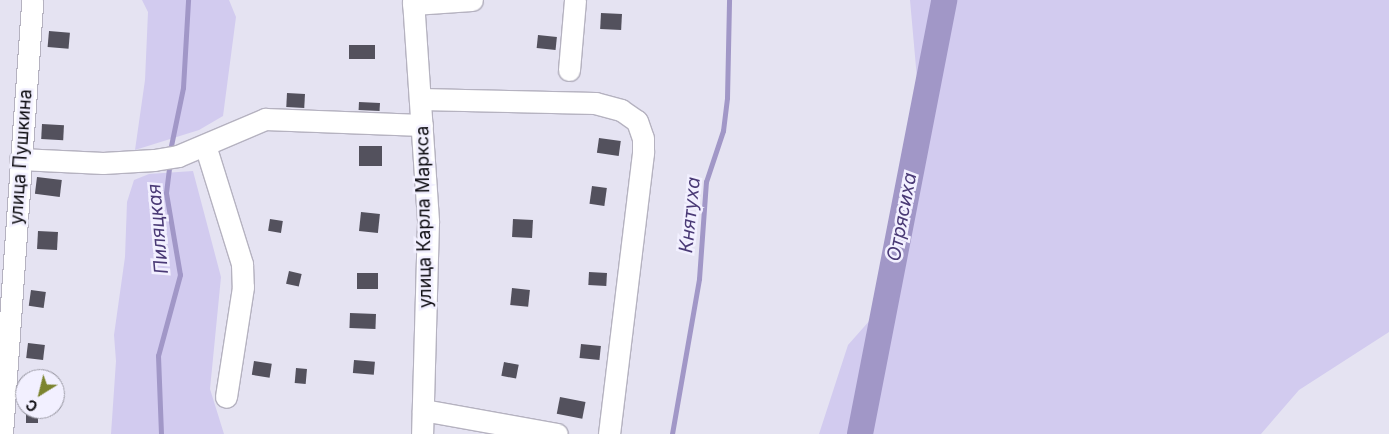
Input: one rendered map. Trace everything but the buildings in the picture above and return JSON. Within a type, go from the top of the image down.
[{"type":"street","name":"улица Пушкина","points":[[2,434],[6,271],[20,159],[32,0]]},
{"type":"street","points":[[413,2],[472,0]]},
{"type":"street","points":[[569,70],[575,0]]},
{"type":"street","name":"улица Карла Маркса","points":[[413,2],[421,99],[429,266],[422,434]]},
{"type":"street","points":[[421,99],[594,103],[620,110],[637,120],[644,138],[643,153],[610,434]]},
{"type":"street","points":[[20,159],[133,163],[178,156],[265,119],[422,125]]},
{"type":"street","points":[[205,145],[242,264],[243,287],[226,397]]},
{"type":"street","points":[[423,410],[557,434]]},
{"type":"shaded area","points":[[142,0],[229,0],[236,17],[223,116],[199,130],[135,150],[145,80],[148,12]]},
{"type":"shaded area","points":[[910,0],[1389,0],[1389,332],[1299,390],[1261,434],[819,434],[848,345],[886,302],[924,157]]},
{"type":"shaded area","points":[[193,171],[221,277],[210,389],[224,434],[111,434],[116,361],[114,335],[125,257],[127,202],[134,180],[149,174]]},
{"type":"waterway","name":"Пиляцкая","points":[[171,146],[183,88],[188,0]]},
{"type":"waterway","name":"Княтуха","points":[[672,434],[699,279],[706,182],[723,131],[727,98],[729,0]]},
{"type":"waterway","name":"Отрясиха","points":[[860,434],[944,0]]},
{"type":"waterway","name":"Пиляцкая","points":[[161,434],[158,356],[180,275],[166,193],[169,168]]}]
